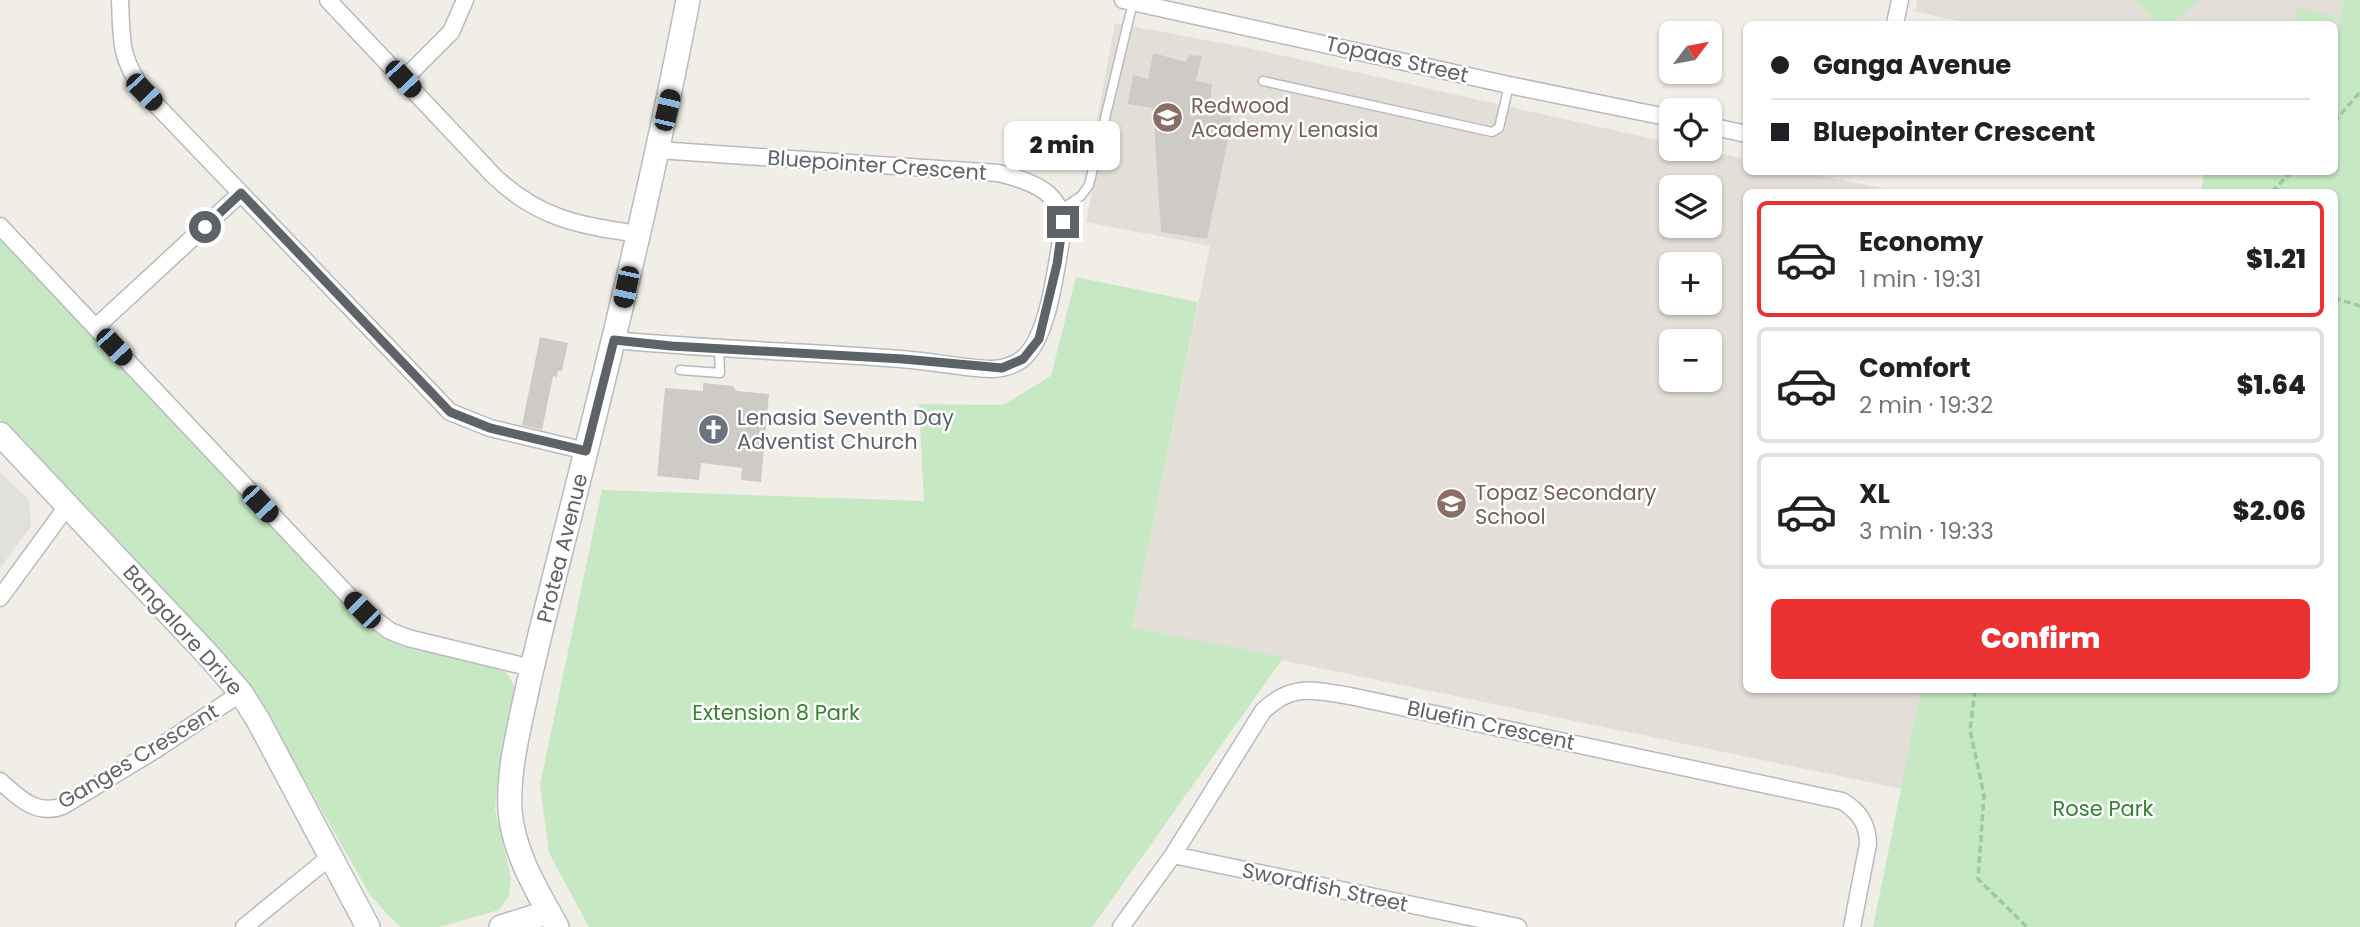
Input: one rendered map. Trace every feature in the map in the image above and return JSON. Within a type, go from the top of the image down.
[{"type":"street","points":[[120,0],[123,53],[132,75],[144,92],[450,412],[490,428],[586,451]]},
{"type":"street","points":[[328,0],[494,177],[532,207],[579,223],[638,234]]},
{"type":"street","points":[[403,79],[451,32],[466,0]]},
{"type":"street","name":"Protea Avenue","points":[[553,920],[525,866],[510,813],[515,745],[614,340],[688,0]]},
{"type":"street","points":[[1896,21],[1900,0]]},
{"type":"street","name":"Topaas Street","points":[[1128,1],[1659,116]]},
{"type":"street","points":[[1722,129],[1743,133]]},
{"type":"street","name":"Bluepointer Crescent","points":[[657,150],[998,173],[1035,185],[1055,200],[1060,210]]},
{"type":"street","points":[[96,327],[241,193]]},
{"type":"street","points":[[614,340],[903,359],[990,369],[1013,365],[1031,351],[1039,339],[1062,237],[1060,210]]},
{"type":"street","points":[[0,226],[335,583],[376,621],[390,631],[408,638],[532,668]]},
{"type":"street","name":"Bangalore Drive","points":[[0,434],[241,693],[368,927]]},
{"type":"street","points":[[0,598],[68,505]]},
{"type":"street","name":"Bluefin Crescent","points":[[1121,927],[1173,855],[1264,711],[1281,696],[1306,689],[1350,696],[1842,801],[1859,814],[1868,833],[1852,927]]},
{"type":"street","name":"Ganges Crescent","points":[[0,781],[31,806],[53,809],[74,800],[241,693]]},
{"type":"street","name":"Swordfish Street","points":[[1173,855],[1518,927]]},
{"type":"street","points":[[244,927],[331,856]]},
{"type":"street","points":[[500,927],[553,920]]},
{"type":"lane","points":[[1060,210],[1081,196],[1089,185],[1128,1]]},
{"type":"lane","points":[[1263,81],[1492,132],[1499,128],[1509,85]]},
{"type":"lane","points":[[680,370],[720,373],[719,349]]},
{"type":"path","points":[[2338,117],[2360,92]]},
{"type":"path","points":[[2275,189],[2288,175]]},
{"type":"path","points":[[2338,299],[2360,306]]},
{"type":"path","points":[[1975,693],[1970,730],[1984,795],[1978,879],[2028,927]]},
{"type":"shaded area","points":[[1917,0],[2344,0],[2338,27],[2338,21],[1958,21],[1915,12]]},
{"type":"shaded area","name":"Topaz Secondary School","points":[[1115,23],[1253,49],[1659,140],[1659,161],[1722,161],[1722,154],[1743,158],[1743,175],[1818,175],[1886,189],[1743,189],[1743,693],[1920,693],[1902,789],[1132,629],[1210,246],[1086,222],[1093,188],[1085,185]]},
{"type":"shaded area","points":[[0,472],[29,500],[31,526],[0,568]]},
{"type":"green space","points":[[2136,0],[2200,0],[2174,21],[2154,21]]},
{"type":"green space","name":"Rose Park","points":[[2344,0],[2360,0],[2360,927],[1873,927],[1920,693],[2338,693],[2338,189],[2201,189],[2204,175],[2338,175],[2338,24]]},
{"type":"green space","points":[[2297,7],[2334,16],[2333,21],[2295,21]]},
{"type":"green space","points":[[0,237],[360,621],[379,635],[411,649],[474,662],[506,672],[514,685],[515,697],[502,745],[495,809],[511,878],[509,896],[499,910],[439,927],[401,927],[391,918],[370,895],[278,733],[239,675],[0,419]]},
{"type":"green space","name":"Extension 8 Park","points":[[1076,277],[1198,302],[1132,628],[1284,657],[1092,927],[589,927],[549,853],[540,785],[602,490],[924,501],[919,404],[1003,405],[1051,376]]},
{"type":"building","points":[[1153,53],[1186,62],[1189,55],[1202,56],[1196,81],[1212,84],[1209,112],[1231,113],[1230,131],[1207,239],[1161,232],[1153,108],[1128,104],[1133,75],[1148,79]]},
{"type":"building","points":[[540,337],[568,343],[562,371],[558,371],[557,377],[553,376],[542,430],[522,425]]},
{"type":"building","name":"Lenasia Seventh Day Adventist Church","points":[[703,383],[733,386],[736,391],[769,394],[761,482],[741,480],[742,468],[701,463],[699,480],[657,476],[665,388],[703,391]]},
{"type":"place","name":"Redwood Academy Lenasia","points":[[1168,117]]},
{"type":"place","name":"Lenasia Seventh Day Adventist Church","points":[[714,429]]},
{"type":"place","name":"Topaz Secondary School","points":[[1452,504]]},
{"type":"route","points":[[205,227],[241,193],[450,412],[490,428],[586,451],[614,340],[671,346],[903,359],[990,369],[1013,365],[1023,359],[1039,339],[1057,264],[1063,222]]}]
